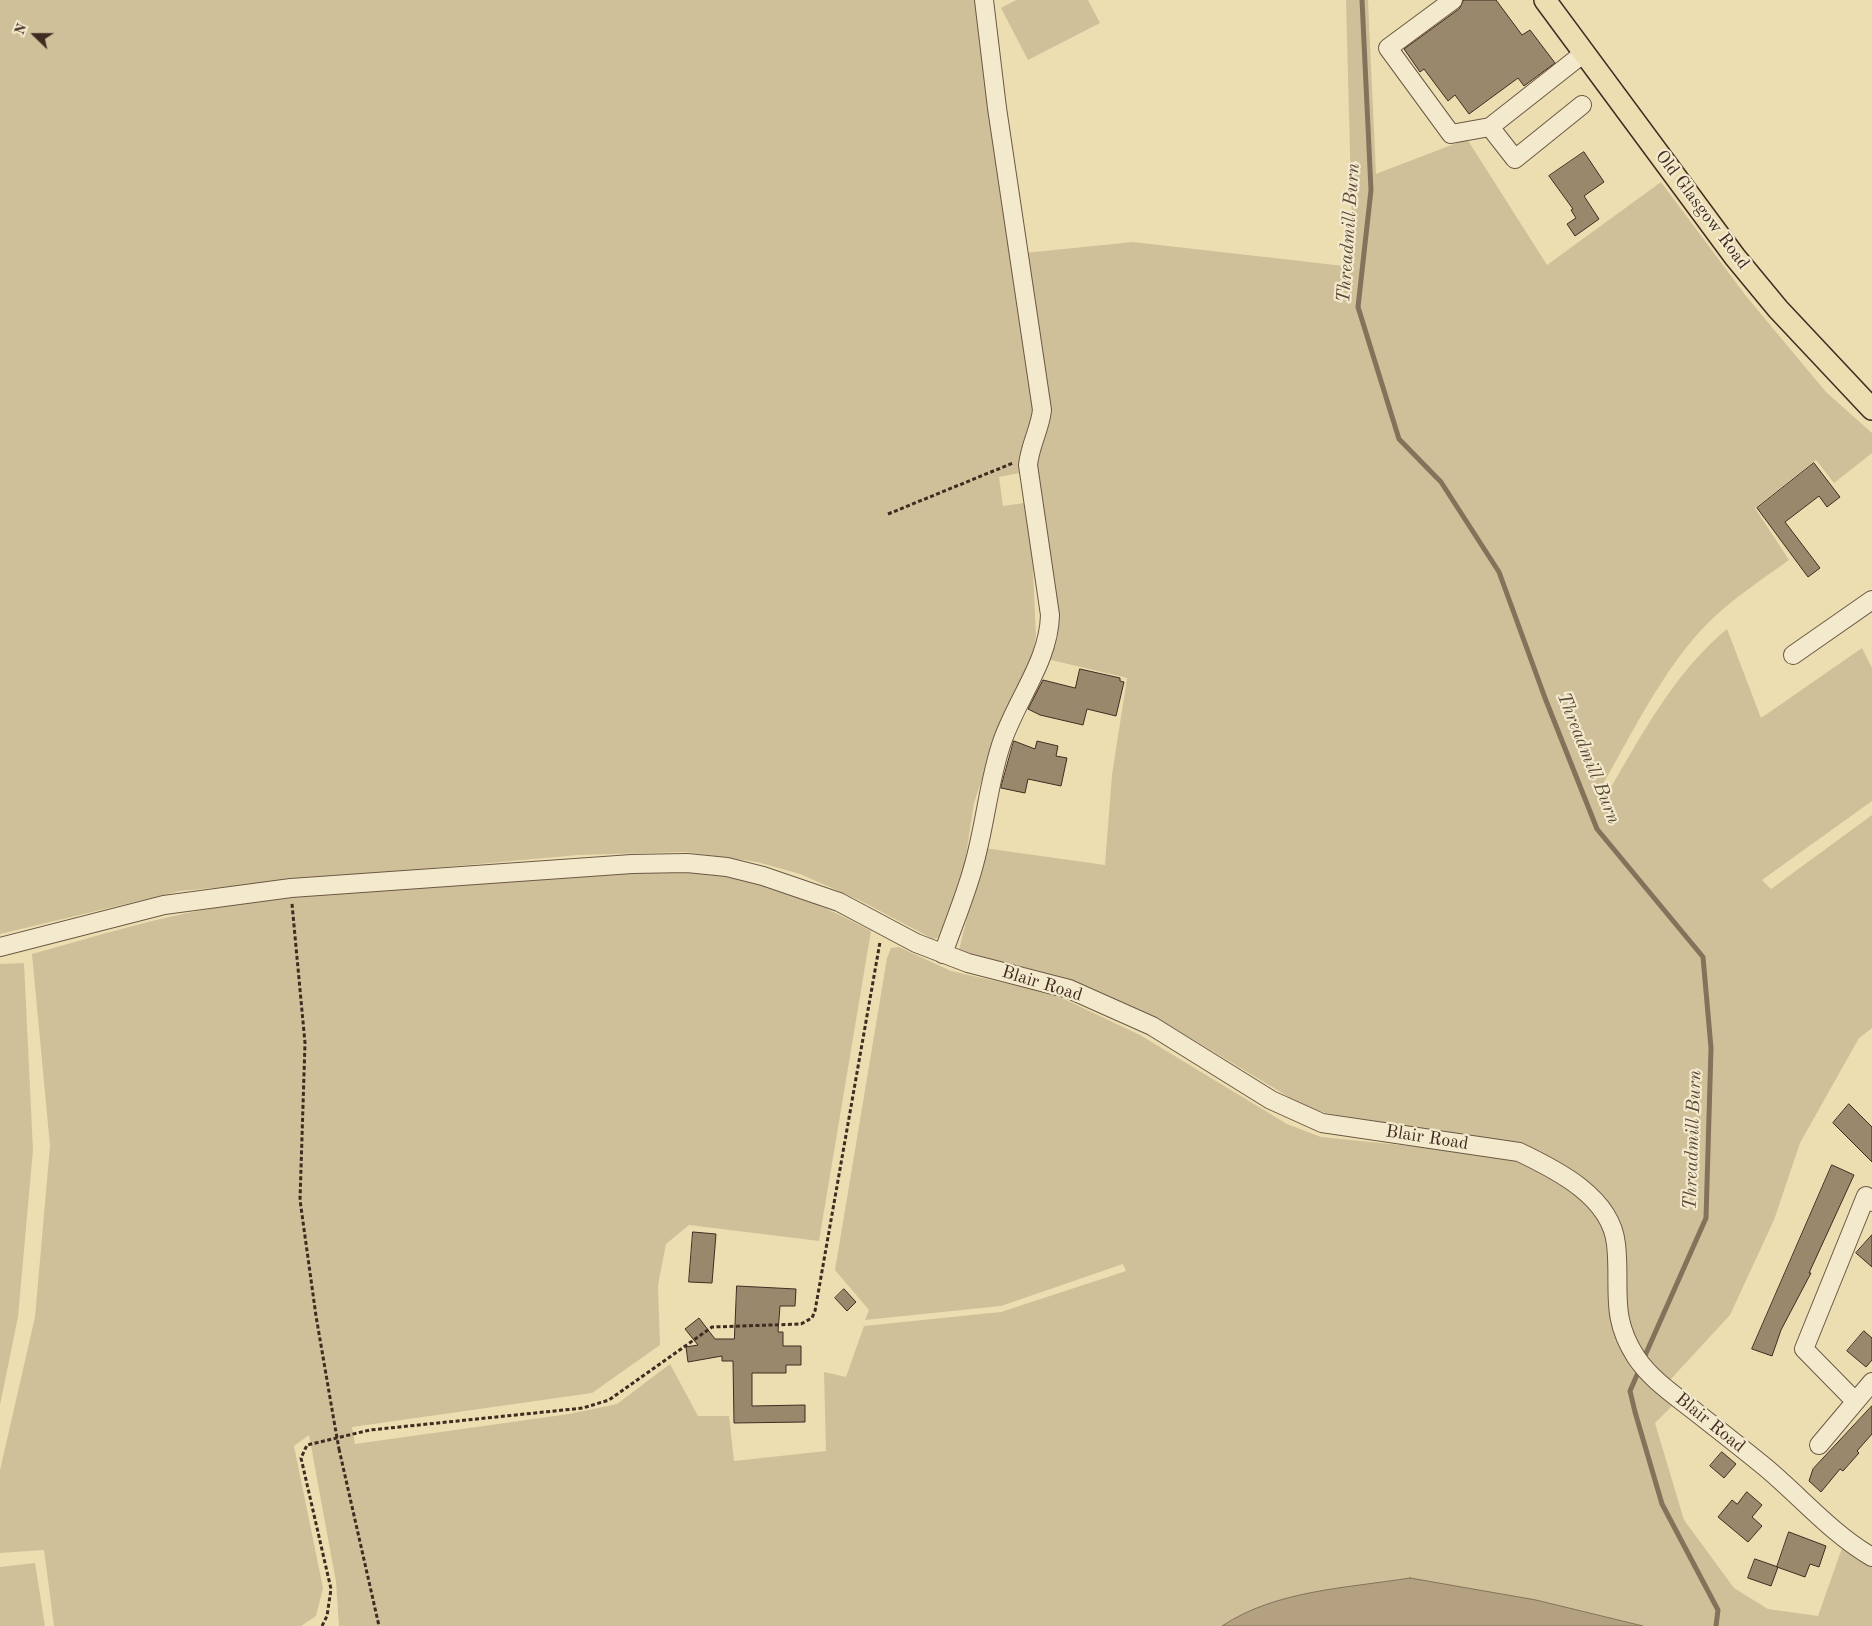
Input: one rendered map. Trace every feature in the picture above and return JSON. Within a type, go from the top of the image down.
[{"type":"main road","name":"Old Glasgow Road","points":[[1545,0],[1778,309],[1872,409]]},
{"type":"street","points":[[943,954],[974,867],[992,774],[1002,743],[1014,712],[1044,652],[1050,634],[1050,615],[1028,465],[1030,449],[1040,427],[1042,410],[997,108],[984,0]]},
{"type":"street","points":[[1453,0],[1388,48],[1451,134],[1490,127],[1584,53]]},
{"type":"street","points":[[1490,127],[1516,159],[1582,105]]},
{"type":"street","points":[[1793,655],[1872,600]]},
{"type":"street","name":"Blair Road","points":[[0,948],[164,905],[286,889],[687,862],[763,876],[804,888],[839,902],[882,926],[943,954],[968,963],[1069,989],[1152,1026],[1271,1100],[1322,1122],[1519,1152],[1547,1165],[1574,1183],[1602,1208],[1612,1225],[1616,1244],[1617,1308],[1622,1332],[1637,1358],[1650,1373],[1768,1470],[1836,1532],[1872,1557]]},
{"type":"street","points":[[1855,1401],[1804,1349],[1866,1196],[1872,1202]]},
{"type":"street","points":[[1819,1445],[1872,1382]]},
{"type":"path","points":[[888,514],[1029,457]]},
{"type":"path","points":[[286,889],[305,1043],[300,1200],[316,1316],[339,1450],[379,1626]]},
{"type":"path","points":[[322,1626],[327,1616],[331,1589],[301,1458],[307,1444],[370,1430],[583,1408],[609,1400],[712,1327],[801,1324],[812,1318],[816,1312],[882,926]]},
{"type":"shaded area","points":[[0,0],[978,0],[1034,410],[1033,428],[1021,451],[1020,473],[999,477],[1003,506],[1024,503],[1032,548],[1036,636],[1032,659],[1004,713],[974,803],[964,869],[942,937],[933,939],[859,900],[800,874],[757,862],[686,852],[578,855],[180,891],[0,934]]},
{"type":"shaded area","points":[[1016,0],[1088,0],[1100,23],[1028,60],[1001,8]]},
{"type":"shaded area","points":[[1346,0],[1368,0],[1376,174],[1467,139],[1547,265],[1661,182],[1746,296],[1826,392],[1872,433],[1872,453],[1834,483],[1816,460],[1755,508],[1789,560],[1722,610],[1685,650],[1653,696],[1598,793],[1602,803],[1657,710],[1690,666],[1727,629],[1761,718],[1862,648],[1872,668],[1872,801],[1762,880],[1771,889],[1872,815],[1872,1028],[1859,1038],[1800,1143],[1774,1220],[1730,1315],[1658,1393],[1675,1403],[1655,1423],[1684,1520],[1734,1588],[1768,1609],[1818,1616],[1842,1548],[1872,1567],[1872,1626],[1643,1626],[1536,1600],[1233,1619],[1222,1626],[339,1626],[336,1582],[309,1435],[294,1446],[323,1588],[316,1616],[301,1626],[54,1626],[44,1550],[0,1553],[0,1470],[35,1317],[50,1146],[32,954],[172,916],[259,901],[376,890],[612,873],[667,871],[720,874],[761,883],[809,901],[871,931],[819,1241],[689,1225],[666,1244],[658,1285],[660,1345],[592,1393],[352,1427],[355,1444],[569,1414],[617,1404],[670,1364],[698,1416],[729,1416],[734,1461],[826,1451],[824,1372],[846,1377],[864,1326],[1001,1312],[1126,1271],[1123,1264],[1001,1306],[865,1320],[869,1310],[835,1270],[887,958],[891,948],[899,947],[951,971],[1040,991],[1064,999],[1140,1035],[1287,1124],[1321,1137],[1420,1147],[1418,1128],[1326,1113],[1302,1105],[1154,1016],[1067,980],[959,950],[984,848],[1105,865],[1112,775],[1127,678],[1047,659],[1058,637],[1034,468],[1041,442],[1024,253],[1133,242],[1353,267]]},
{"type":"shaded area","points":[[24,963],[33,1150],[18,1317],[0,1405],[0,964]]},
{"type":"shaded area","points":[[35,1563],[45,1626],[0,1626],[0,1567]]},
{"type":"shaded area","points":[[1410,1578],[1536,1600],[1643,1626],[1222,1626],[1243,1614],[1289,1598],[1313,1592]]},
{"type":"building","points":[[1464,0],[1496,0],[1522,35],[1530,30],[1555,63],[1524,86],[1518,78],[1469,114],[1455,95],[1448,101],[1424,69],[1420,72],[1404,49],[1459,9]]},
{"type":"building","points":[[1584,152],[1604,182],[1584,196],[1599,219],[1575,236],[1567,224],[1576,218],[1571,210],[1573,209],[1549,176]]},
{"type":"building","points":[[1814,463],[1840,497],[1827,507],[1819,496],[1785,522],[1820,568],[1808,577],[1757,508]]},
{"type":"building","points":[[1080,669],[1120,678],[1120,681],[1124,682],[1116,716],[1087,709],[1083,725],[1040,715],[1028,709],[1043,680],[1075,688]]},
{"type":"building","points":[[1014,741],[1035,749],[1037,741],[1058,746],[1056,756],[1067,758],[1061,786],[1028,779],[1025,793],[1001,788]]},
{"type":"building","points":[[1849,1104],[1872,1127],[1872,1162],[1833,1123]]},
{"type":"building","points":[[1832,1165],[1854,1175],[1809,1273],[1811,1273],[1781,1330],[1772,1356],[1752,1349]]},
{"type":"building","points":[[693,1232],[716,1234],[712,1283],[689,1282]]},
{"type":"building","points":[[1872,1235],[1872,1267],[1856,1253]]},
{"type":"building","points":[[737,1286],[796,1289],[795,1306],[780,1306],[778,1332],[783,1332],[783,1346],[801,1346],[801,1365],[786,1365],[786,1373],[752,1373],[752,1406],[805,1405],[805,1422],[734,1423],[733,1361],[722,1361],[722,1356],[688,1362],[686,1347],[698,1345],[685,1329],[699,1318],[715,1339],[734,1339]]},
{"type":"building","points":[[844,1289],[856,1302],[847,1311],[835,1298]]},
{"type":"building","points":[[1864,1331],[1872,1338],[1872,1360],[1866,1367],[1847,1351]]},
{"type":"building","points":[[1872,1406],[1872,1434],[1857,1451],[1859,1453],[1843,1471],[1840,1469],[1821,1492],[1809,1481],[1813,1469]]},
{"type":"building","points":[[1722,1452],[1736,1464],[1724,1478],[1710,1466]]},
{"type":"building","points":[[1747,1492],[1762,1505],[1752,1517],[1762,1526],[1748,1542],[1718,1517],[1732,1500],[1737,1504]]},
{"type":"building","points":[[1789,1532],[1826,1546],[1819,1567],[1810,1564],[1805,1577],[1777,1567]]},
{"type":"building","points":[[1755,1559],[1778,1567],[1771,1586],[1748,1578]]},
{"type":"waterway","name":"Threadmill Burn","points":[[1362,0],[1371,190],[1358,307],[1399,439],[1441,482],[1499,572],[1545,698],[1597,829],[1703,957],[1711,1048],[1706,1218],[1643,1360]]},
{"type":"waterway","name":"Threadmill Burn","points":[[1640,1368],[1630,1391],[1662,1504],[1718,1610],[1716,1626]]}]
